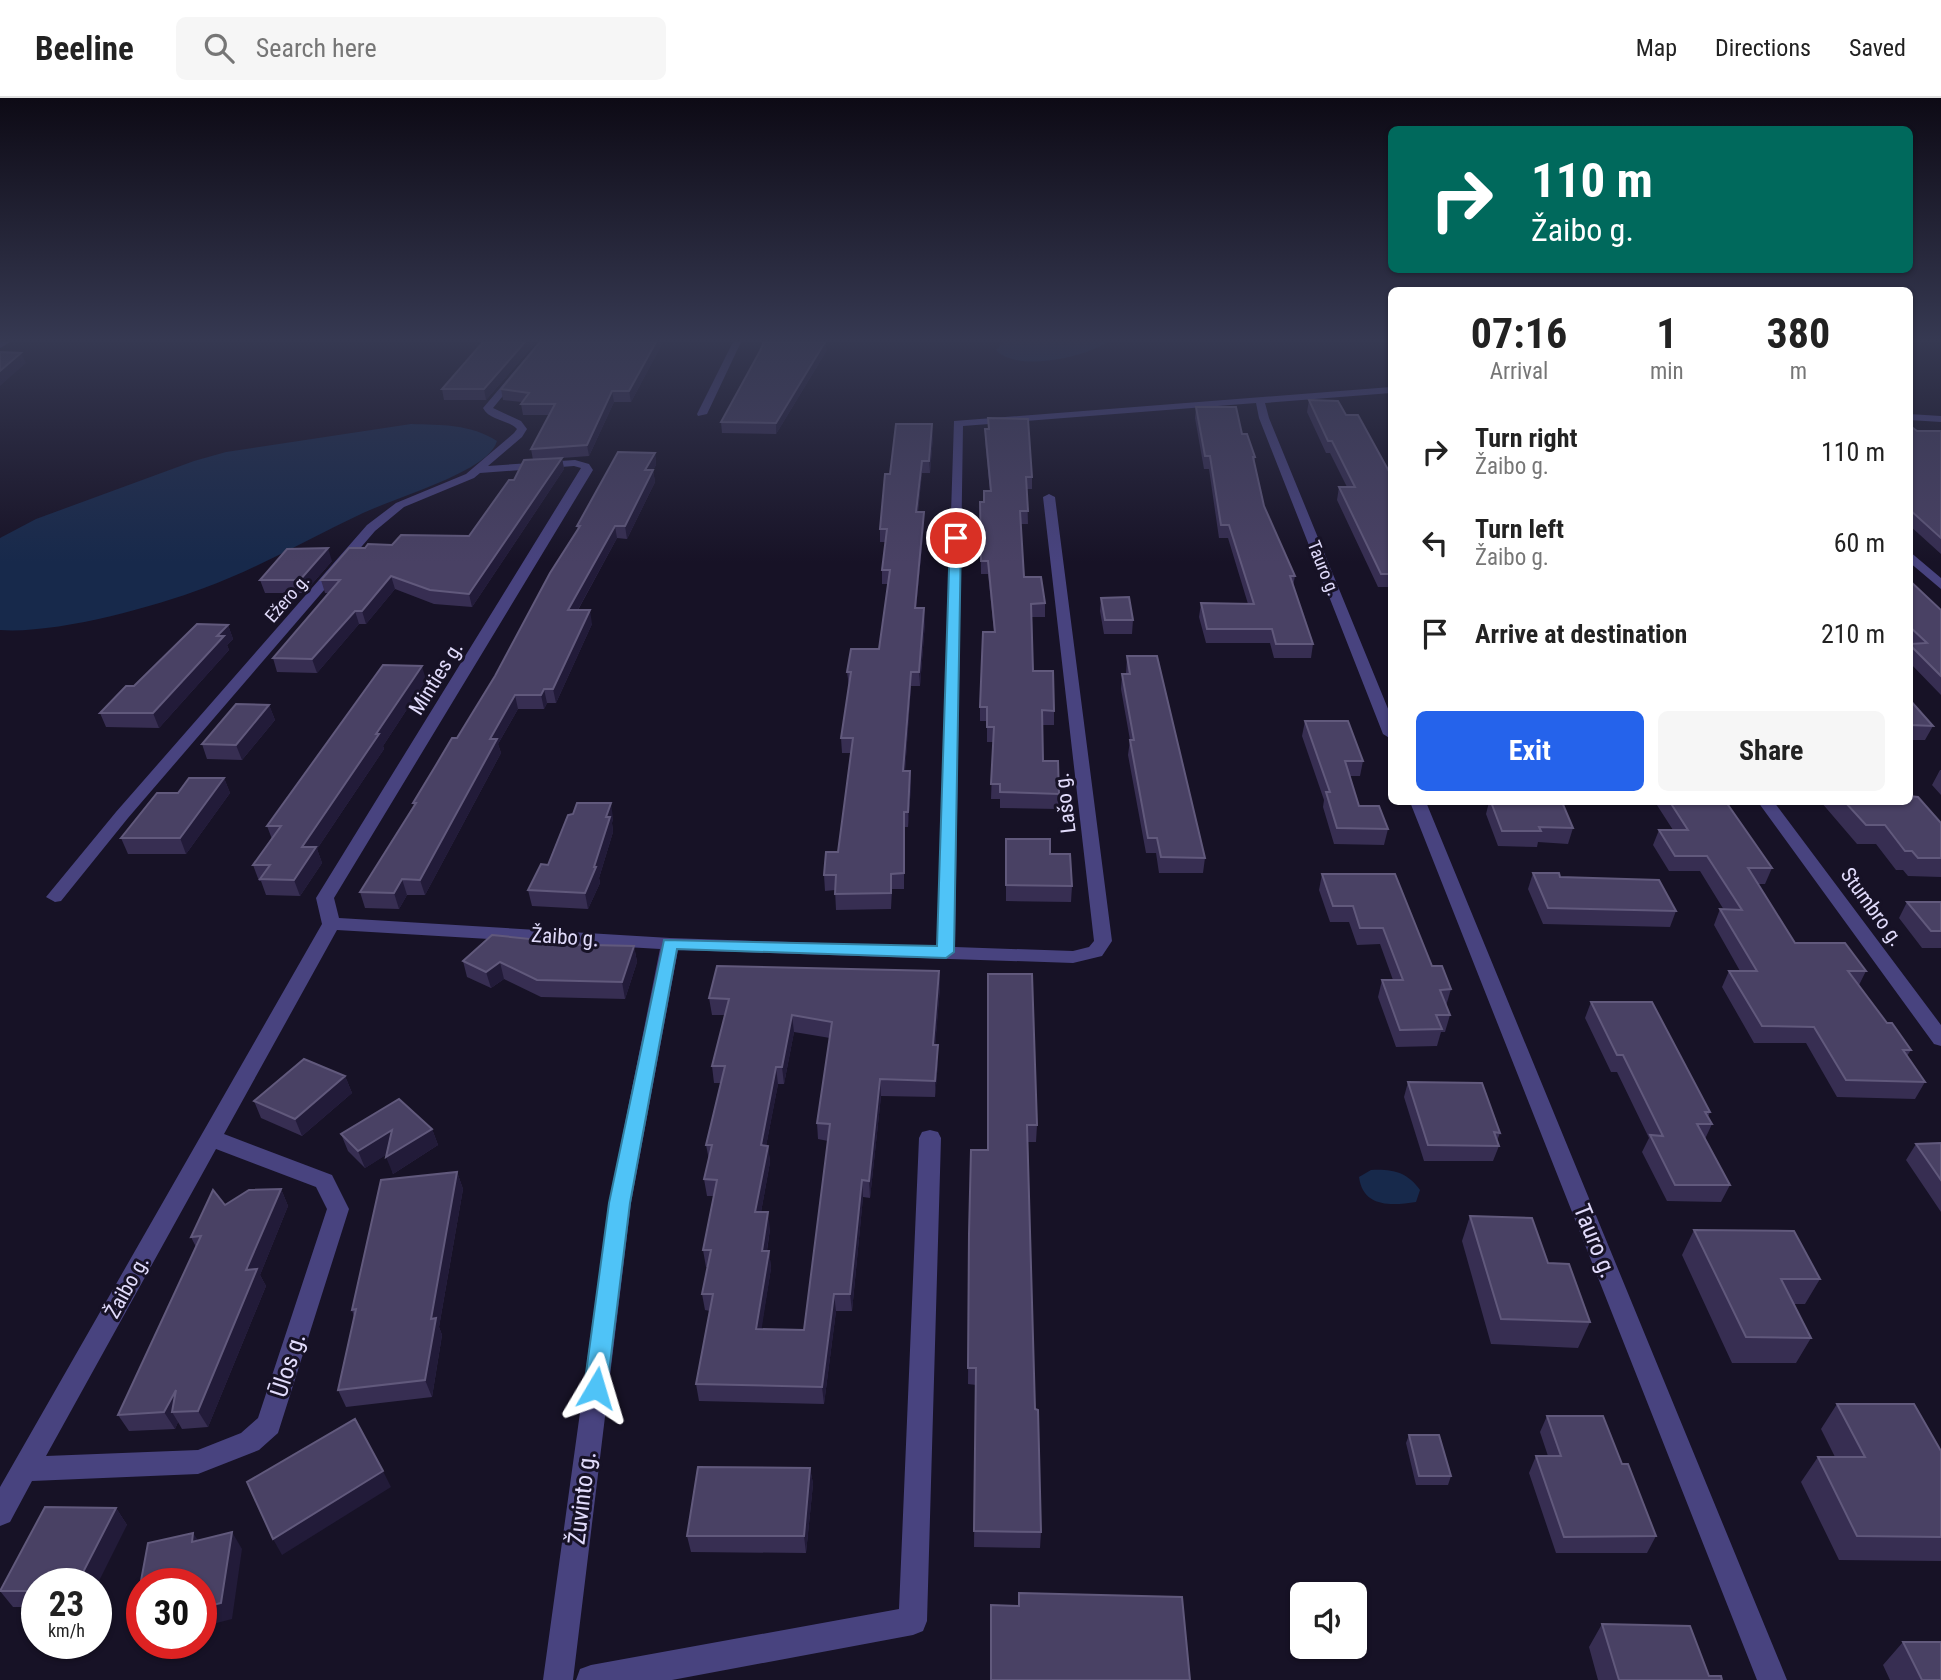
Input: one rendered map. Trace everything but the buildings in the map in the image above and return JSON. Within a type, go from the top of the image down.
[{"type":"street","name":"Ežero g.","points":[[55,897],[122,815],[371,528],[400,505],[481,470],[522,429],[517,423],[499,416]]},
{"type":"street","points":[[946,952],[958,424],[1065,416]]},
{"type":"street","name":"Tauro g.","points":[[1263,416],[1388,727]]},
{"type":"street","points":[[1913,417],[1941,419]]},
{"type":"street","name":"Minties g.","points":[[331,924],[325,898],[588,470],[575,463],[481,470]]},
{"type":"street","name":"Lašo g.","points":[[946,952],[1073,957],[1095,952],[1103,941],[1049,497]]},
{"type":"street","points":[[1913,559],[1941,585]]},
{"type":"street","name":"Tauro g.","points":[[1419,805],[1772,1680]]},
{"type":"street","name":"Stumbro g.","points":[[1768,805],[1941,1039]]},
{"type":"street","name":"Žaibo g.","points":[[0,1513],[331,924],[670,944],[946,952]]},
{"type":"street","name":"Žuvinto g.","points":[[558,1680],[620,1203],[670,944]]},
{"type":"street","name":"Ūlos g.","points":[[27,1469],[198,1462],[250,1442],[269,1425],[338,1209],[324,1181],[211,1138]]},
{"type":"street","points":[[591,1680],[913,1621],[930,1138]]},
{"type":"water","points":[[411,424],[466,428],[497,441],[487,456],[458,474],[363,513],[265,562],[204,588],[158,604],[75,624],[0,630],[0,538],[36,519],[194,461],[226,452]]},
{"type":"water","points":[[1371,1170],[1393,1171],[1405,1175],[1420,1190],[1416,1202],[1388,1204],[1372,1199],[1366,1194],[1359,1177]]},
{"type":"route","points":[[596,1388],[620,1203],[670,944],[946,952],[956,538]]}]
